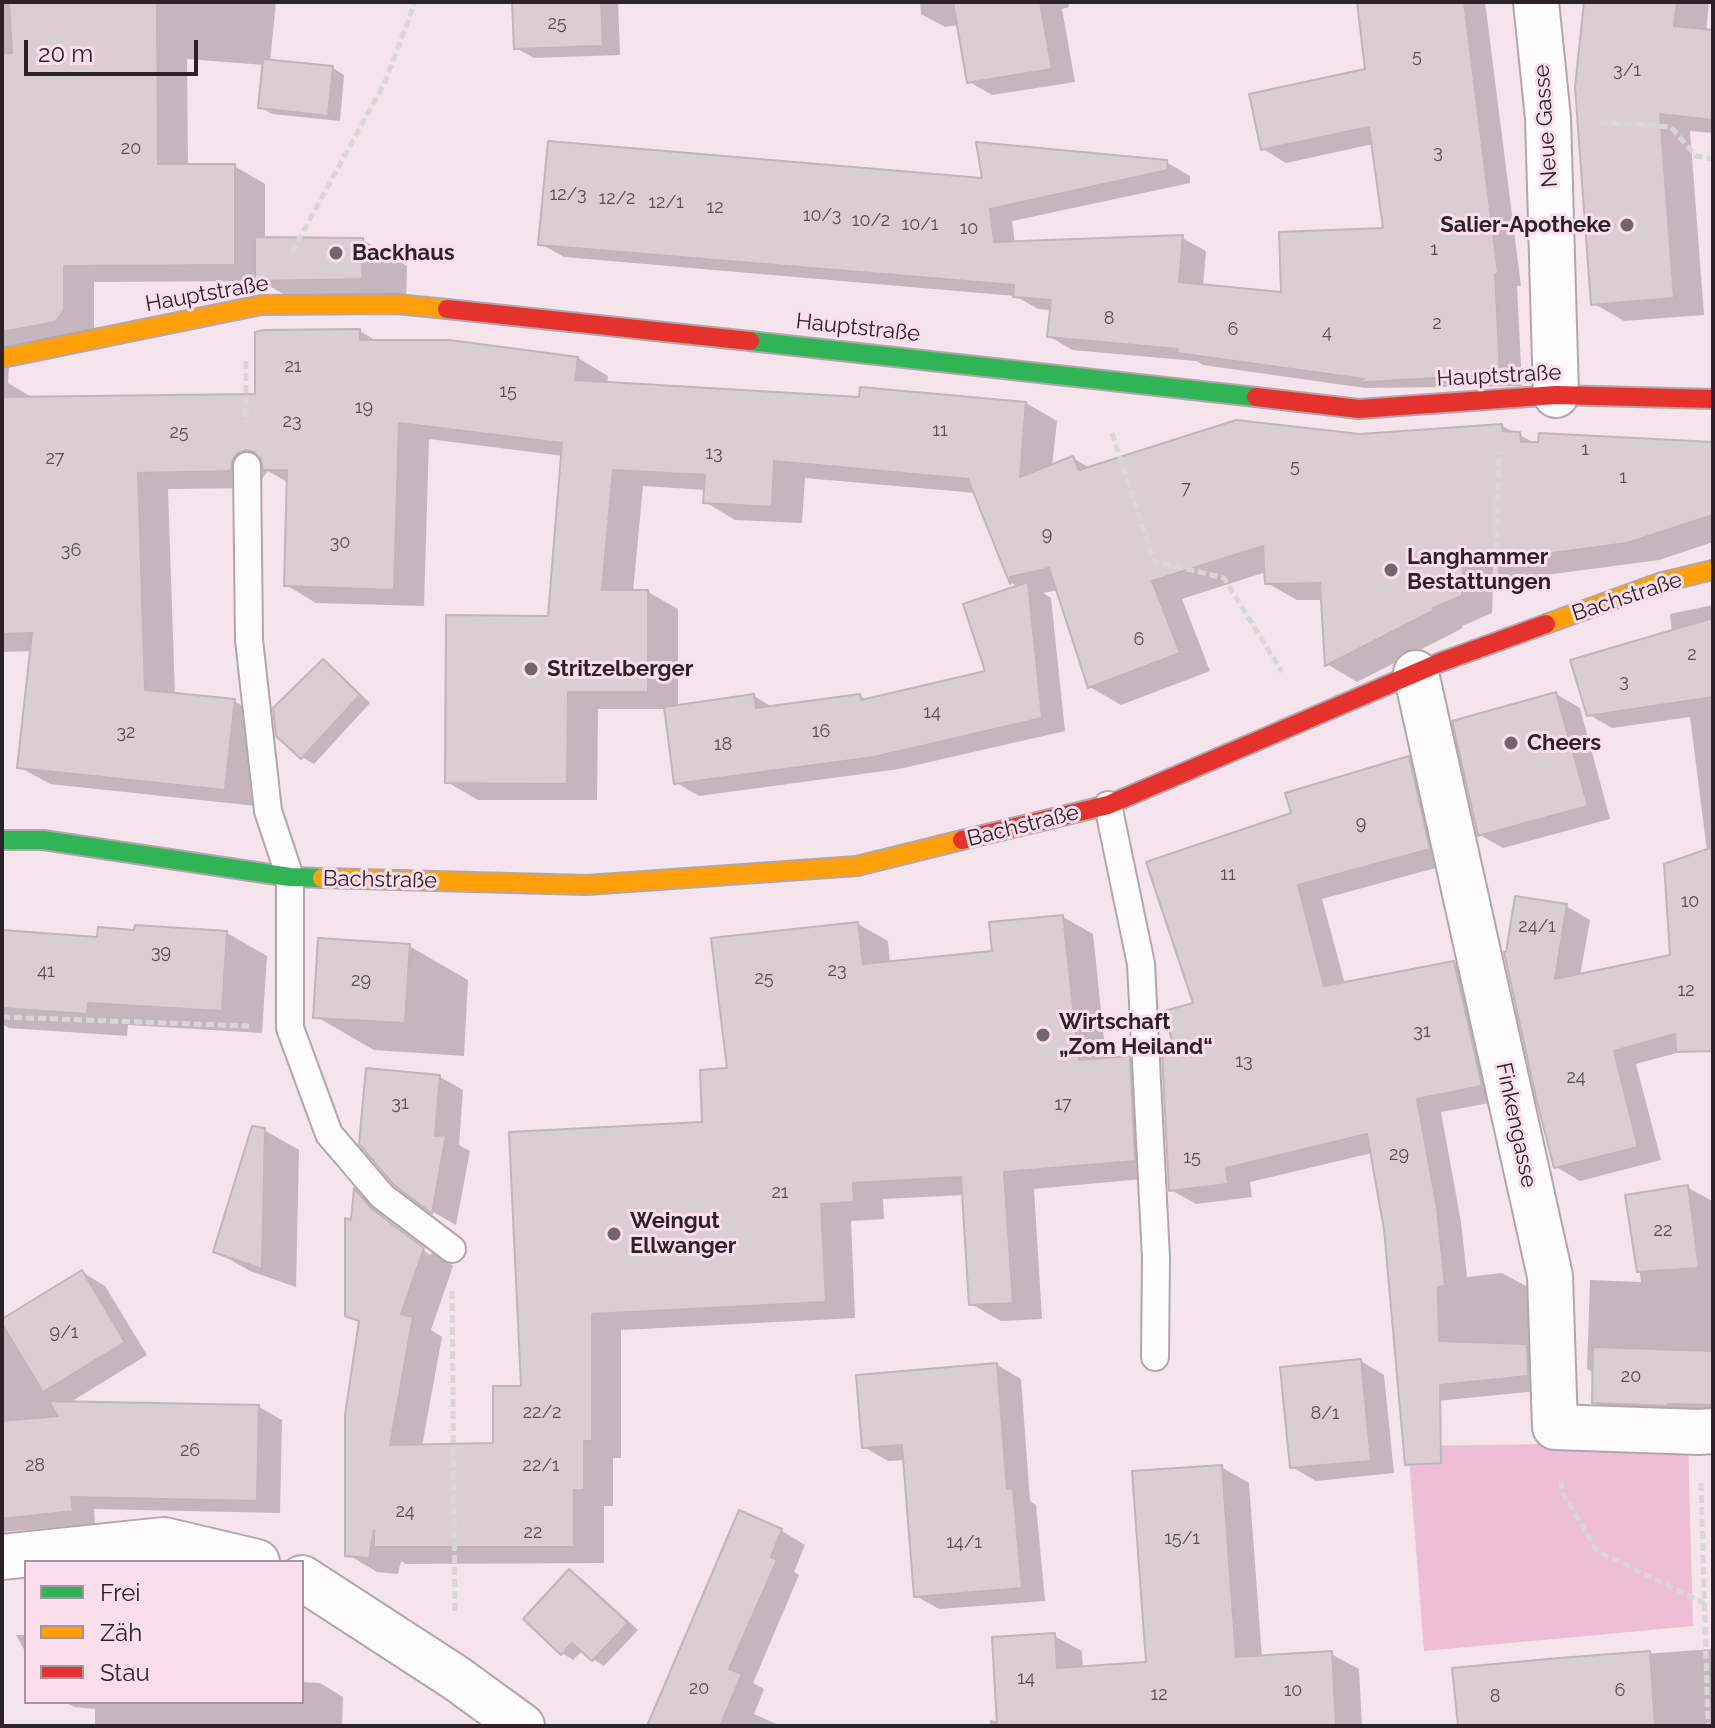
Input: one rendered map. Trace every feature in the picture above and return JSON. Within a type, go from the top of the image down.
[{"type":"main road","name":"Hauptstraße","points":[[2,358],[261,305],[396,304],[1359,409],[1556,395],[1713,399]]},
{"type":"main road","name":"Bachstraße","points":[[2,840],[43,840],[290,877],[587,885],[857,866],[1108,805],[1441,662],[1659,583],[1713,570]]},
{"type":"street","name":"Neue Gasse","points":[[1536,2],[1548,118],[1556,395]]},
{"type":"street","name":"Finkengasse","points":[[1416,673],[1550,1276],[1555,1427]]},
{"type":"street","points":[[1555,1427],[1706,1431]]},
{"type":"street","points":[[2,1557],[164,1540],[249,1560]]},
{"type":"street","points":[[304,1579],[456,1678],[522,1726]]},
{"type":"lane","points":[[247,466],[249,640],[268,811],[290,877]]},
{"type":"lane","points":[[1108,805],[1141,964],[1156,1258],[1155,1357]]},
{"type":"lane","name":"Bachstraße","points":[[290,877],[290,1028],[329,1134],[382,1196],[452,1249]]},
{"type":"path","points":[[247,466],[246,333],[385,82],[415,2]]},
{"type":"path","points":[[1548,118],[1671,127],[1696,156],[1713,159]]},
{"type":"path","points":[[1120,381],[1111,429],[1154,561],[1224,578],[1308,719]]},
{"type":"path","points":[[1501,399],[1494,607],[1504,639]]},
{"type":"path","points":[[2,1017],[290,1028]]},
{"type":"path","points":[[452,1249],[456,1678]]},
{"type":"path","points":[[1555,1427],[1562,1492],[1597,1551],[1704,1603]]},
{"type":"path","points":[[1706,1431],[1704,1603],[1708,1726]]},
{"type":"shaded area","points":[[1688,1442],[1693,1626],[1424,1651],[1408,1446]]},
{"type":"building","points":[[9,2],[157,2],[158,164],[235,164],[235,265],[64,266],[64,310],[55,322],[2,332],[2,53],[12,53]]},
{"type":"building","points":[[512,2],[601,2],[603,46],[514,49]]},
{"type":"building","points":[[953,2],[1040,2],[1052,69],[967,83]]},
{"type":"building","points":[[1357,2],[1464,2],[1498,274],[1495,274],[1500,374],[1352,383],[1364,379],[1177,353],[1178,349],[1047,337],[1051,300],[1013,297],[1014,285],[538,245],[548,141],[982,178],[976,142],[1167,160],[1168,170],[990,209],[994,242],[1183,235],[1179,282],[1281,292],[1279,232],[1383,228],[1369,127],[1261,150],[1249,94],[1365,69]]},
{"type":"building","points":[[1584,2],[1677,2],[1674,26],[1713,30],[1713,120],[1660,114],[1674,298],[1591,305],[1575,87]]},
{"type":"building","points":[[263,59],[333,66],[328,116],[258,108]]},
{"type":"building","points":[[255,237],[363,238],[362,279],[255,281]]},
{"type":"building","points":[[360,329],[360,340],[449,340],[578,357],[575,380],[859,397],[860,387],[1026,402],[1020,477],[1073,456],[1079,470],[1236,420],[1360,434],[1502,424],[1503,431],[1520,432],[1521,442],[1538,442],[1539,433],[1713,442],[1713,515],[1627,543],[1463,565],[1462,596],[1433,608],[1433,611],[1325,666],[1320,583],[1265,584],[1263,546],[1152,581],[1180,653],[1088,688],[1049,568],[1010,577],[1010,584],[968,479],[774,461],[772,507],[703,503],[705,475],[613,470],[602,590],[648,590],[648,692],[568,692],[567,784],[445,783],[446,615],[548,616],[562,443],[399,423],[394,590],[284,586],[287,470],[263,470],[261,459],[254,452],[246,450],[238,453],[233,459],[231,471],[138,473],[145,690],[235,699],[225,790],[17,768],[32,633],[2,634],[2,397],[255,394],[255,332]]},
{"type":"building","points":[[1028,582],[1042,718],[874,757],[674,784],[664,707],[754,694],[756,708],[860,694],[861,700],[985,671],[963,604]]},
{"type":"building","points":[[1713,618],[1713,697],[1587,716],[1570,660]]},
{"type":"building","points":[[323,659],[360,695],[301,759],[276,736],[273,708]]},
{"type":"building","points":[[1556,692],[1588,806],[1478,836],[1452,721]]},
{"type":"building","points":[[1409,756],[1430,849],[1298,885],[1324,986],[1454,961],[1482,1086],[1417,1099],[1437,1208],[1445,1286],[1438,1287],[1439,1341],[1527,1344],[1528,1376],[1440,1385],[1441,1463],[1405,1465],[1384,1229],[1367,1134],[1226,1168],[1228,1184],[1169,1191],[1162,1053],[1175,1052],[1164,1011],[1193,1003],[1146,862],[1291,813],[1285,793]]},
{"type":"building","points":[[1713,847],[1713,1051],[1676,1052],[1675,1034],[1614,1051],[1638,1147],[1554,1168],[1504,952],[1515,896],[1567,904],[1555,979],[1670,955],[1664,864]]},
{"type":"building","points":[[1063,915],[1079,1060],[1130,1056],[1135,1161],[1004,1172],[1013,1303],[969,1305],[961,1177],[853,1183],[854,1202],[821,1204],[826,1302],[592,1314],[592,1441],[584,1441],[584,1490],[574,1490],[574,1547],[374,1547],[374,1530],[369,1558],[345,1556],[345,1415],[359,1321],[345,1316],[345,1218],[351,1220],[354,1188],[372,1209],[424,1248],[401,1314],[413,1317],[390,1445],[493,1443],[493,1386],[521,1386],[509,1132],[702,1122],[700,1070],[727,1068],[711,938],[858,922],[863,964],[992,951],[989,922]]},
{"type":"building","points":[[135,925],[227,931],[222,1011],[88,1003],[87,1014],[2,1008],[2,930],[97,937],[98,927],[134,930]]},
{"type":"building","points":[[318,938],[410,944],[405,1023],[313,1018]]},
{"type":"building","points":[[366,1068],[440,1075],[435,1136],[446,1135],[432,1214],[393,1184],[359,1144]]},
{"type":"building","points":[[252,1126],[265,1128],[262,1269],[213,1252]]},
{"type":"building","points":[[1688,1185],[1699,1268],[1637,1272],[1625,1195]]},
{"type":"building","points":[[82,1270],[125,1342],[43,1392],[2,1324],[2,1319]]},
{"type":"building","points":[[1593,1347],[1713,1351],[1713,1405],[1592,1403]]},
{"type":"building","points":[[1361,1359],[1371,1461],[1290,1468],[1280,1367]]},
{"type":"building","points":[[997,1363],[1007,1489],[1013,1489],[1022,1588],[914,1597],[902,1445],[862,1448],[856,1375]]},
{"type":"building","points":[[49,1401],[259,1405],[257,1501],[71,1497],[73,1511],[2,1519],[2,1421],[58,1416]]},
{"type":"building","points":[[1222,1465],[1236,1657],[1332,1651],[1336,1726],[997,1726],[992,1637],[1055,1633],[1057,1668],[1146,1662],[1132,1471]]},
{"type":"building","points":[[739,1510],[782,1529],[771,1557],[777,1560],[729,1669],[742,1674],[720,1726],[647,1726]]},
{"type":"building","points":[[569,1569],[628,1623],[592,1661],[572,1643],[561,1655],[523,1619]]},
{"type":"building","points":[[1650,1651],[1655,1726],[1458,1726],[1452,1668]]},
{"type":"traffic: fast","points":[[750,341],[1256,397]]},
{"type":"traffic: fast","points":[[2,840],[43,840],[290,877],[322,878]]},
{"type":"traffic: slow","points":[[2,358],[261,305],[396,304],[447,309]]},
{"type":"traffic: slow","points":[[1546,624],[1659,583],[1713,570]]},
{"type":"traffic: slow","points":[[322,878],[587,885],[857,866],[962,840]]},
{"type":"traffic: jam","points":[[447,309],[750,341]]},
{"type":"traffic: jam","points":[[1256,397],[1359,409],[1556,395],[1713,399]]},
{"type":"traffic: jam","points":[[962,840],[1108,805],[1441,662],[1546,624]]},
{"type":"place","name":"Salier-Apotheke","points":[[1627,225]]},
{"type":"place","name":"Backhaus","points":[[336,253]]},
{"type":"place","name":"Langhammer Bestattungen","points":[[1391,570]]},
{"type":"place","name":"Stritzelberger","points":[[531,669]]},
{"type":"place","name":"Cheers","points":[[1511,743]]},
{"type":"place","name":"Wirtschaft „Zom Heiland“","points":[[1043,1035]]},
{"type":"place","name":"Weingut Ellwanger","points":[[614,1234]]}]
